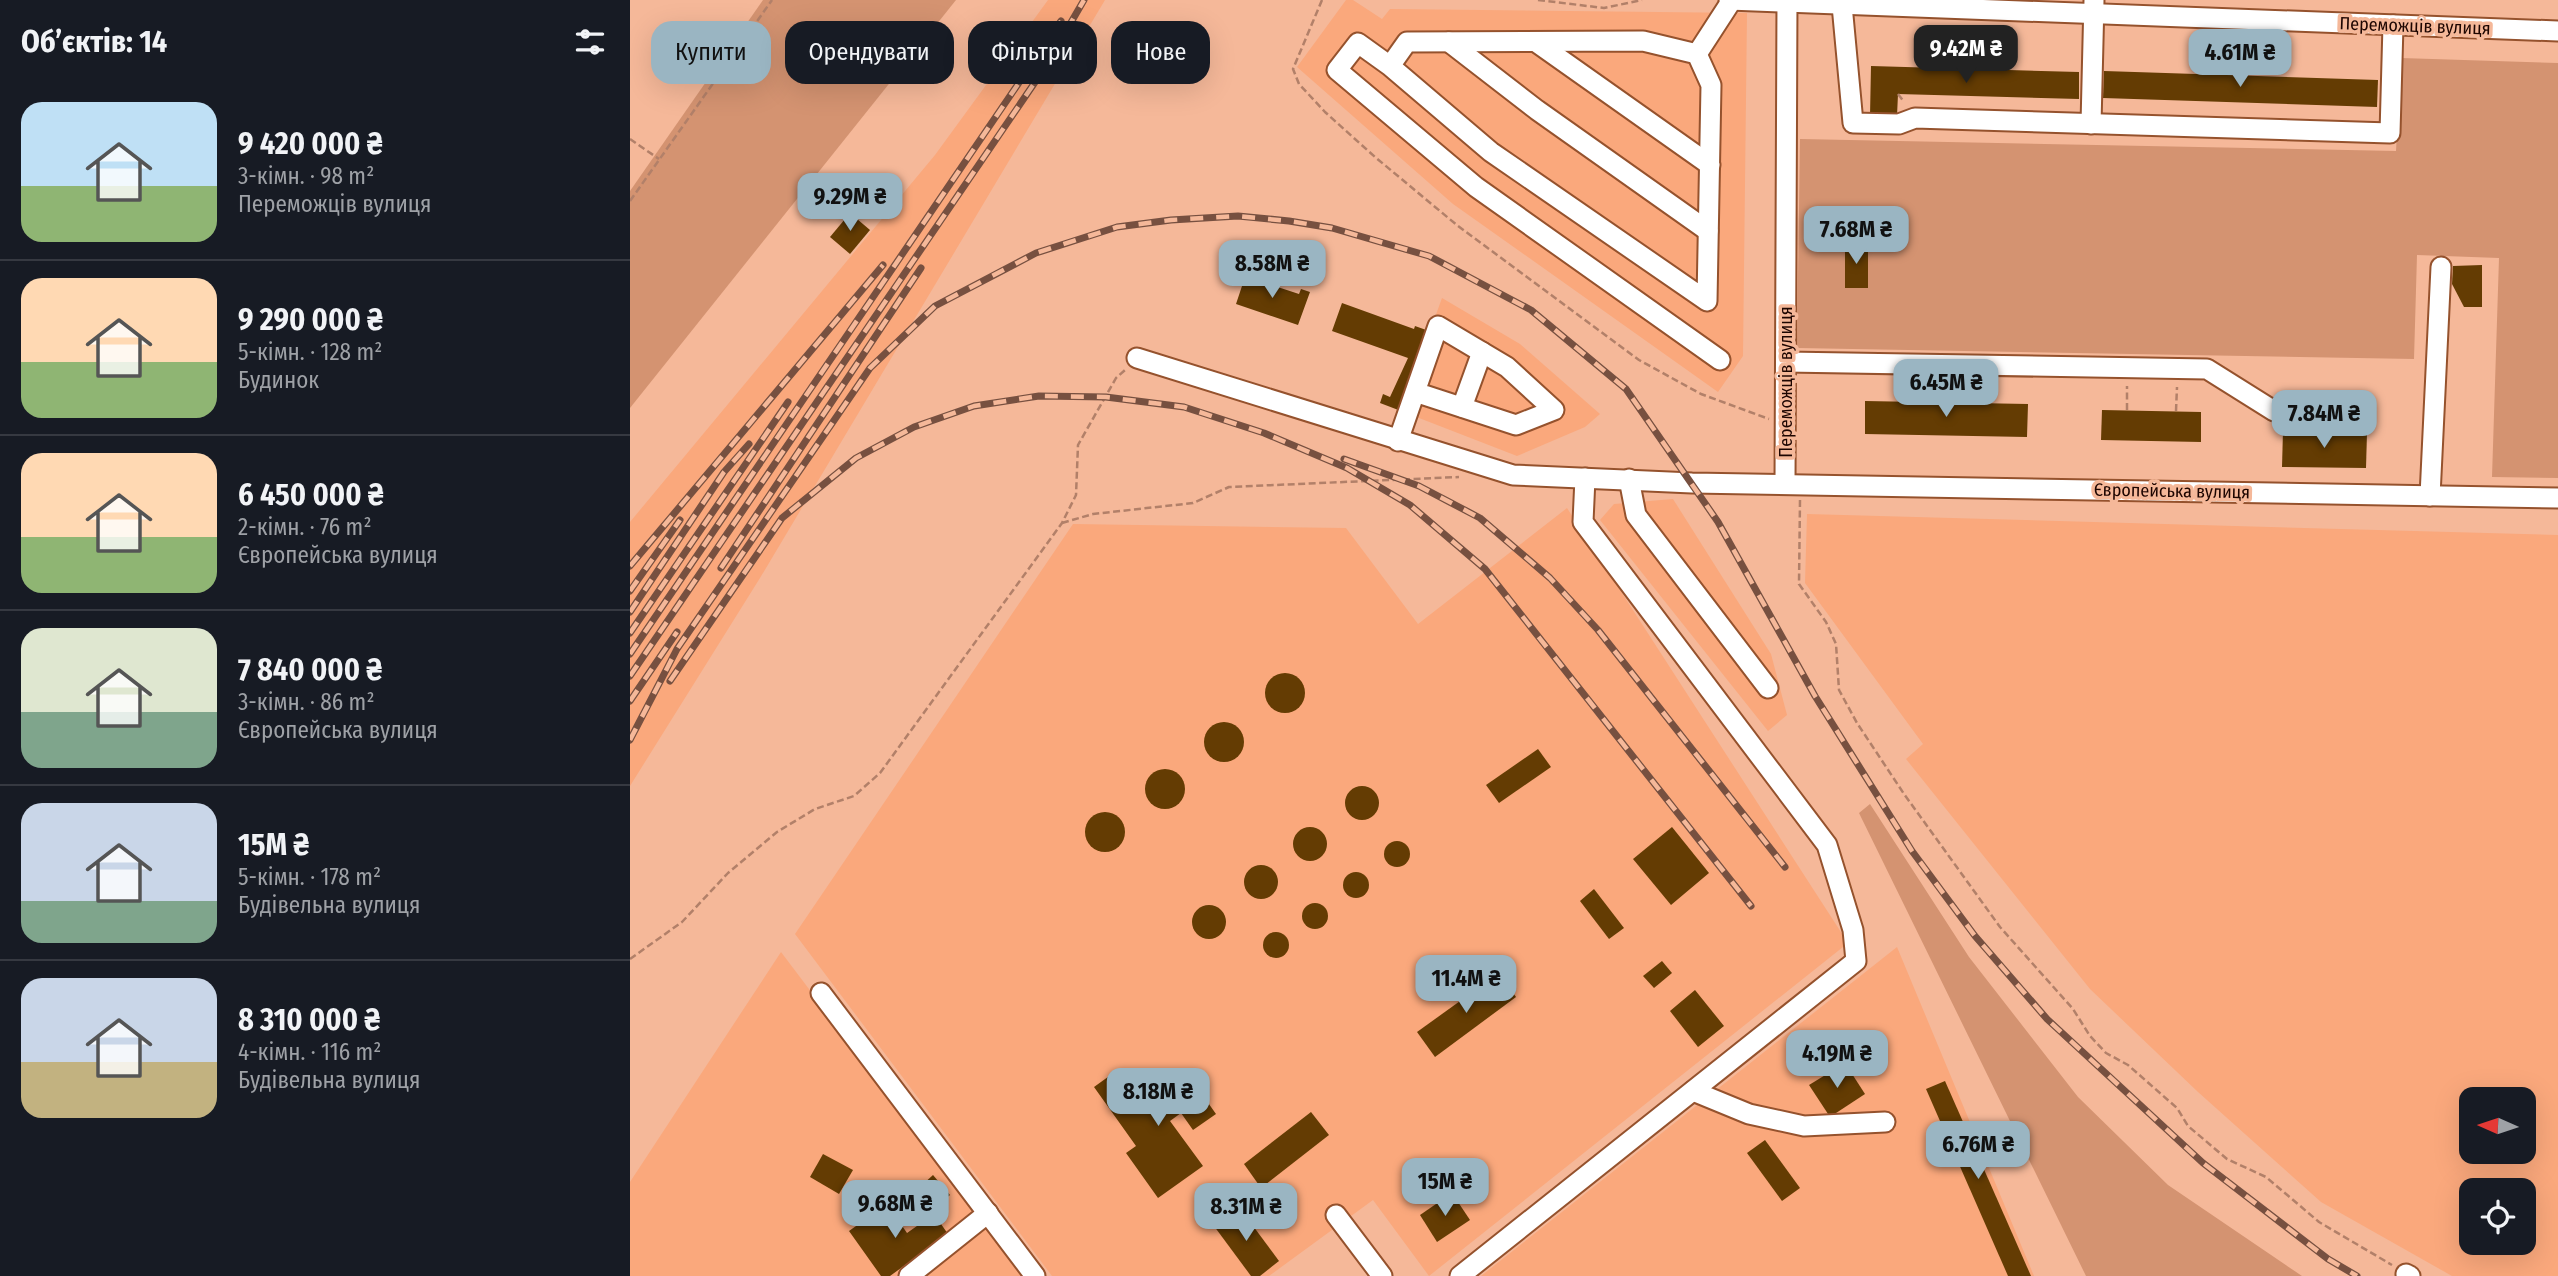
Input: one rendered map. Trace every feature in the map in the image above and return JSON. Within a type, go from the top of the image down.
[{"type":"street","points":[[1697,54],[1730,0],[1787,1]]},
{"type":"street","name":"Переможців вулиця","points":[[1793,483],[1785,423],[1787,1],[1842,5],[2094,7],[2558,32]]},
{"type":"street","points":[[1842,5],[1853,123],[1899,124],[1915,118],[2390,133],[2393,25]]},
{"type":"street","points":[[2091,124],[2094,7]]},
{"type":"street","points":[[1536,41],[1710,165]]},
{"type":"street","points":[[1390,66],[1407,42],[1643,41],[1697,54]]},
{"type":"street","points":[[1449,42],[1537,110],[1708,231]]},
{"type":"street","points":[[1697,54],[1711,85],[1707,301],[1491,152],[1390,66],[1358,43],[1337,70],[1476,187],[1720,360]]},
{"type":"street","points":[[2430,496],[2441,267]]},
{"type":"street","points":[[1398,441],[1415,392],[1438,326],[1507,367],[1554,410],[1516,425],[1415,392]]},
{"type":"street","points":[[1462,407],[1482,352]]},
{"type":"street","name":"Європейська вулиця","points":[[1137,358],[1513,475],[2558,498]]},
{"type":"street","points":[[1786,362],[2207,369],[2274,411],[2346,412]]},
{"type":"street","points":[[1460,1276],[1856,961],[1853,930],[1826,845],[1583,522],[1585,478]]},
{"type":"street","points":[[1629,479],[1636,514],[1768,688]]},
{"type":"street","points":[[821,993],[1035,1276]]},
{"type":"street","points":[[1693,1091],[1749,1114],[1804,1126],[1885,1122]]},
{"type":"street","points":[[909,1276],[988,1213]]},
{"type":"street","points":[[1336,1215],[1382,1276]]},
{"type":"path","points":[[630,201],[772,0]]},
{"type":"path","points":[[1322,0],[1293,69],[1299,84],[1325,112],[1458,226],[1639,360],[1701,394],[1746,413],[1785,423]]},
{"type":"path","points":[[1538,0],[1604,8],[1642,0]]},
{"type":"path","points":[[630,139],[659,159]]},
{"type":"path","points":[[630,960],[682,922],[728,873],[777,832],[816,809],[854,796],[880,773],[1062,523],[1076,495],[1078,445],[1116,378],[1137,358]]},
{"type":"path","points":[[2127,410],[2128,368]]},
{"type":"path","points":[[2176,411],[2177,369]]},
{"type":"path","points":[[1062,523],[1093,514],[1193,503],[1229,487],[1461,477]]},
{"type":"path","points":[[1793,483],[1799,584],[1826,622],[1836,643],[1839,690],[1857,723],[1904,794],[2000,927],[2073,1009],[2090,1036],[2106,1054],[2128,1065],[2177,1108],[2188,1126],[2227,1159],[2266,1177],[2319,1222],[2408,1275]]},
{"type":"shaded area","points":[[763,0],[956,0],[939,21],[785,21],[785,84],[889,84],[630,408],[630,191],[705,84],[771,84],[771,21],[748,21]]},
{"type":"shaded area","points":[[1048,0],[1105,0],[1092,21],[1033,21]]},
{"type":"shaded area","points":[[1346,0],[1353,0],[1382,19],[1390,9],[1747,13],[1743,356],[1718,392],[1453,204],[1297,67]]},
{"type":"shaded area","points":[[2401,58],[2558,63],[2558,478],[2492,477],[2499,258],[2417,255],[2414,359],[1797,348],[1800,139],[2396,151]]},
{"type":"shaded area","points":[[987,84],[1055,84],[760,578],[630,786],[630,522],[935,155]]},
{"type":"shaded area","points":[[1442,298],[1520,344],[1600,414],[1585,427],[1517,456],[1401,411]]},
{"type":"shaded area","points":[[1673,499],[1771,654],[1787,715],[1768,731],[1600,520],[1614,504]]},
{"type":"shaded area","points":[[1567,508],[1848,943],[1429,1276],[1373,1200],[1269,1276],[1052,1276],[795,934],[1073,524],[1346,528],[1418,624]]},
{"type":"shaded area","points":[[1807,514],[2558,535],[2558,1276],[2452,1276],[2321,1202],[2198,1092],[2090,989],[1906,759],[1923,744],[1805,583]]},
{"type":"shaded area","points":[[1870,804],[1969,957],[2078,1097],[2168,1185],[2302,1276],[2086,1276],[1859,813]]},
{"type":"shaded area","points":[[1897,947],[2034,1276],[1481,1276]]},
{"type":"shaded area","points":[[781,952],[1026,1276],[630,1276],[630,1182]]},
{"type":"building","points":[[1871,66],[2079,72],[2079,99],[1898,94],[1897,116],[1870,116]]},
{"type":"building","points":[[2104,71],[2378,80],[2377,107],[2103,98]]},
{"type":"building","points":[[850,213],[870,230],[850,254],[830,237]]},
{"type":"building","points":[[1845,244],[1868,244],[1868,288],[1845,288]]},
{"type":"building","points":[[2482,265],[2482,307],[2464,307],[2452,284],[2453,266]]},
{"type":"building","points":[[1247,271],[1258,274],[1256,280],[1299,294],[1301,289],[1310,292],[1298,325],[1236,304]]},
{"type":"building","points":[[1342,303],[1414,329],[1415,326],[1429,331],[1401,411],[1380,403],[1383,394],[1390,397],[1408,358],[1332,331]]},
{"type":"building","points":[[1865,401],[2028,404],[2027,437],[1865,434]]},
{"type":"building","points":[[2102,410],[2201,412],[2201,442],[2101,440]]},
{"type":"building","points":[[2283,431],[2367,433],[2366,468],[2282,467]]},
{"type":"building","points":[[1285,673],[1293,674],[1299,679],[1304,685],[1304,701],[1299,707],[1293,712],[1285,713],[1277,712],[1271,707],[1266,701],[1265,693],[1266,685],[1271,679],[1277,674]]},
{"type":"building","points":[[1224,722],[1232,723],[1238,728],[1243,734],[1243,750],[1238,756],[1232,761],[1224,762],[1216,761],[1210,756],[1205,750],[1204,742],[1205,734],[1210,728],[1216,723]]},
{"type":"building","points":[[1538,749],[1551,767],[1499,803],[1486,785]]},
{"type":"building","points":[[1165,769],[1173,770],[1179,775],[1184,781],[1184,797],[1179,803],[1173,808],[1165,809],[1157,808],[1151,803],[1146,797],[1145,789],[1146,781],[1151,775],[1157,770]]},
{"type":"building","points":[[1362,786],[1374,791],[1379,803],[1374,815],[1362,820],[1350,815],[1345,803],[1350,791]]},
{"type":"building","points":[[1105,812],[1113,813],[1119,818],[1124,824],[1124,840],[1119,846],[1113,851],[1105,852],[1097,851],[1091,846],[1086,840],[1085,832],[1086,824],[1091,818],[1097,813]]},
{"type":"building","points":[[1310,827],[1322,832],[1327,844],[1322,856],[1310,861],[1298,856],[1293,844],[1298,832]]},
{"type":"building","points":[[1672,827],[1709,873],[1671,905],[1633,859]]},
{"type":"building","points":[[1397,841],[1406,845],[1410,854],[1406,863],[1397,867],[1388,863],[1384,854],[1388,845]]},
{"type":"building","points":[[1261,865],[1273,870],[1278,882],[1273,894],[1261,899],[1249,894],[1244,882],[1249,870]]},
{"type":"building","points":[[1356,872],[1365,876],[1369,885],[1365,894],[1356,898],[1347,894],[1343,885],[1347,876]]},
{"type":"building","points":[[1594,889],[1624,928],[1609,939],[1580,901]]},
{"type":"building","points":[[1315,903],[1324,907],[1328,916],[1324,925],[1315,929],[1306,925],[1302,916],[1306,907]]},
{"type":"building","points":[[1209,905],[1221,910],[1226,922],[1221,934],[1209,939],[1197,934],[1192,922],[1197,910]]},
{"type":"building","points":[[1276,932],[1285,936],[1289,945],[1285,954],[1276,958],[1267,954],[1263,945],[1267,936]]},
{"type":"building","points":[[1662,961],[1672,973],[1654,988],[1643,976]]},
{"type":"building","points":[[1499,973],[1516,997],[1435,1057],[1417,1032]]},
{"type":"building","points":[[1695,990],[1724,1026],[1698,1047],[1670,1011]]},
{"type":"building","points":[[1845,1063],[1865,1094],[1830,1117],[1809,1085]]},
{"type":"building","points":[[1119,1069],[1143,1104],[1187,1073],[1216,1114],[1193,1130],[1181,1113],[1170,1121],[1203,1166],[1158,1198],[1126,1153],[1136,1146],[1094,1087]]},
{"type":"building","points":[[1945,1081],[2031,1276],[2008,1276],[1926,1089]]},
{"type":"building","points":[[1311,1112],[1329,1135],[1261,1188],[1244,1164]]},
{"type":"building","points":[[1765,1140],[1800,1188],[1782,1201],[1747,1153]]},
{"type":"building","points":[[823,1154],[853,1170],[839,1194],[810,1177]]},
{"type":"building","points":[[933,1175],[950,1195],[938,1205],[921,1186]]},
{"type":"building","points":[[1452,1193],[1470,1220],[1437,1242],[1420,1215]]},
{"type":"building","points":[[887,1204],[907,1233],[934,1214],[948,1234],[890,1276],[881,1276],[849,1231]]},
{"type":"building","points":[[1239,1207],[1279,1261],[1260,1276],[1251,1276],[1214,1226]]},
{"type":"railway","points":[[630,676],[1044,69],[1084,0]]},
{"type":"railway","points":[[630,654],[1018,84]]},
{"type":"railway","points":[[630,740],[677,649],[870,368],[935,306],[1036,253],[1117,227],[1171,220],[1238,216],[1289,221],[1332,228],[1429,256],[1531,310],[1626,389],[1718,522],[1815,696],[1912,851],[1975,936],[2047,1019],[2203,1163],[2328,1259],[2357,1276]]},
{"type":"railway","points":[[630,566],[883,265]]},
{"type":"railway","points":[[721,568],[921,268]]},
{"type":"railway","points":[[670,681],[782,518],[856,458],[914,427],[974,406],[1039,396],[1106,397],[1184,407],[1264,433],[1347,468],[1410,505],[1485,569],[1751,906]]},
{"type":"railway","points":[[630,633],[788,402]]},
{"type":"railway","points":[[630,612],[724,472],[749,444]]},
{"type":"railway","points":[[1344,459],[1419,486],[1480,518],[1550,578],[1598,630],[1785,867]]},
{"type":"railway","points":[[630,591],[680,520]]},
{"type":"railway","points":[[630,701],[677,632]]}]
